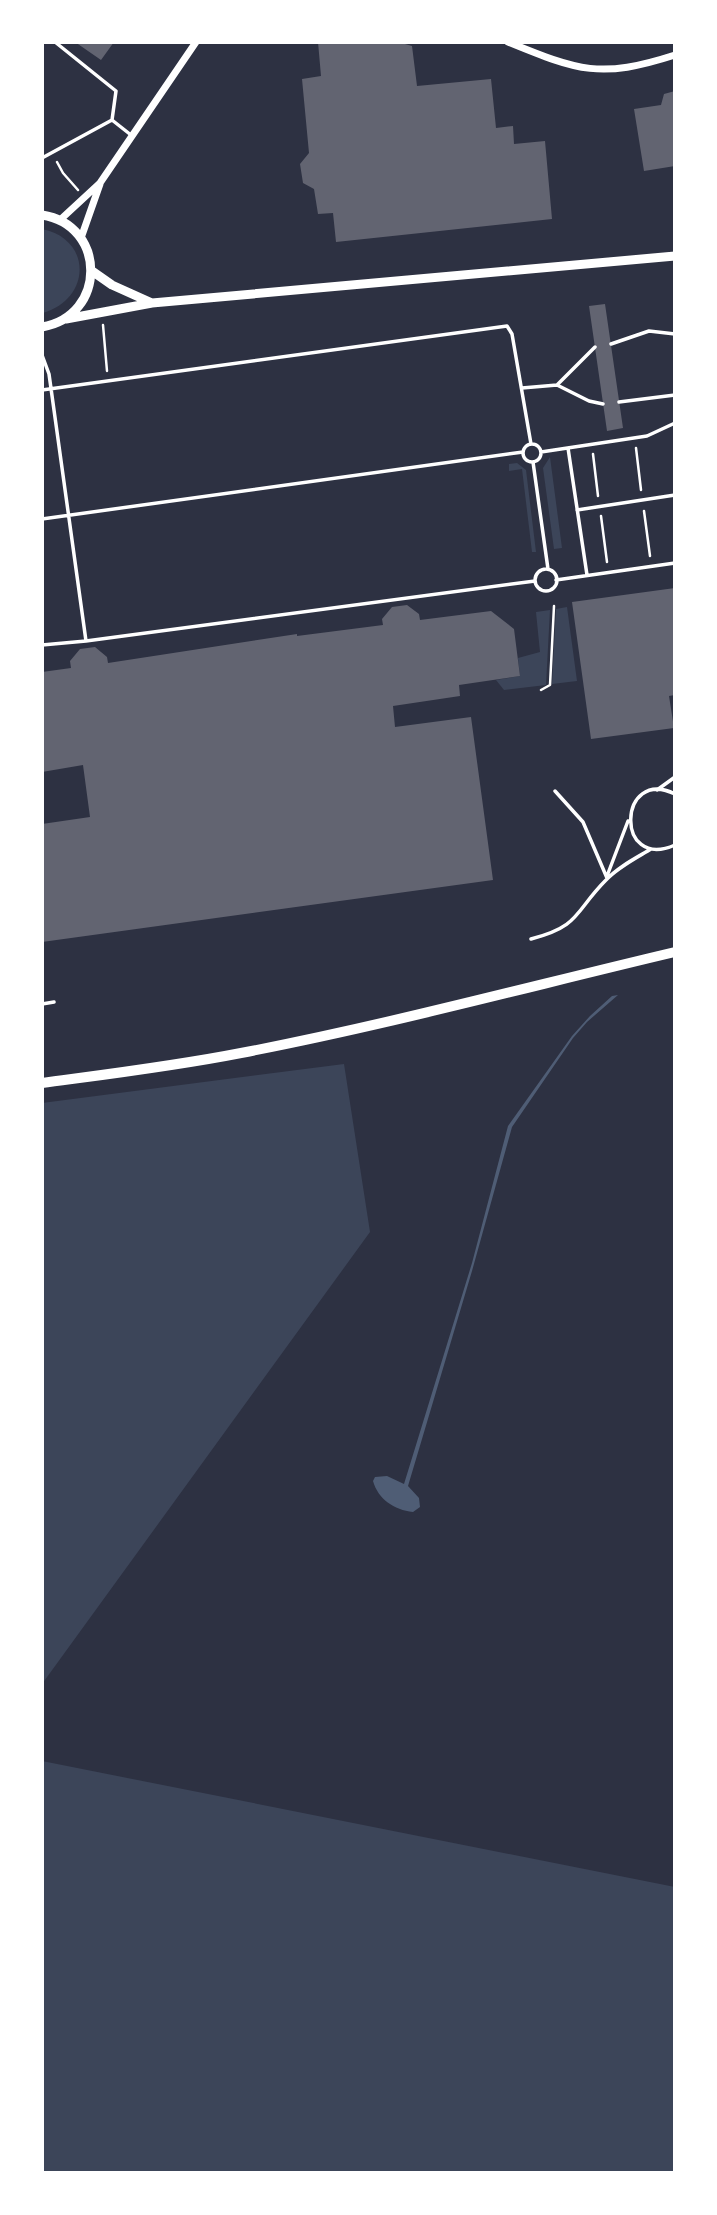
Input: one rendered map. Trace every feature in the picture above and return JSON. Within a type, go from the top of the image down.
[{"type":"main road","points":[[42,1083],[137,1071],[331,1034],[675,952]]},
{"type":"street","points":[[60,220],[100,183],[196,42]]},
{"type":"street","points":[[508,42],[586,70],[634,68],[675,55]]},
{"type":"street","points":[[81,238],[100,183]]},
{"type":"street","points":[[42,215],[60,220],[72,228],[89,254],[92,271],[89,290],[80,306],[66,319]]},
{"type":"street","points":[[42,327],[66,319],[152,303],[675,256]]},
{"type":"street","points":[[92,271],[112,285],[152,303]]},
{"type":"lane","points":[[55,42],[116,91],[112,120]]},
{"type":"lane","points":[[112,120],[133,136]]},
{"type":"lane","points":[[42,159],[112,120]]},
{"type":"lane","points":[[42,390],[507,326],[512,334],[531,444]]},
{"type":"lane","points":[[611,344],[649,331],[675,334]]},
{"type":"lane","points":[[557,385],[595,346]]},
{"type":"lane","points":[[42,355],[50,374],[86,641]]},
{"type":"lane","points":[[522,388],[557,385],[589,401],[603,404]]},
{"type":"lane","points":[[619,402],[675,395]]},
{"type":"lane","points":[[541,452],[648,436],[675,423]]},
{"type":"lane","points":[[523,452],[531,444],[537,445],[541,452]]},
{"type":"lane","points":[[569,448],[587,575]]},
{"type":"lane","points":[[523,452],[527,460],[533,462],[538,460],[541,452]]},
{"type":"lane","points":[[42,519],[523,452]]},
{"type":"lane","points":[[533,462],[548,569],[554,573],[556,580],[554,586],[548,590],[541,590],[535,581]]},
{"type":"lane","points":[[577,510],[675,495]]},
{"type":"lane","points":[[556,580],[675,564]]},
{"type":"lane","points":[[535,581],[538,572],[548,569]]},
{"type":"lane","points":[[42,645],[535,581]]},
{"type":"lane","points":[[531,939],[566,926],[582,911],[607,878],[630,811],[637,799],[675,777]]},
{"type":"lane","points":[[656,790],[675,794]]},
{"type":"lane","points":[[555,791],[583,822],[607,878]]},
{"type":"lane","points":[[629,819],[637,841],[651,849],[659,850],[675,845]]},
{"type":"lane","points":[[607,878],[651,849]]},
{"type":"lane","points":[[42,1004],[54,1002]]},
{"type":"path","points":[[52,153],[82,200]]},
{"type":"path","points":[[103,312],[108,381]]},
{"type":"path","points":[[541,690],[550,685],[554,606]]},
{"type":"shaded area","points":[[42,229],[58,235],[70,244],[80,269],[71,295],[43,313]]},
{"type":"shaded area","points":[[550,457],[562,548],[554,549],[543,468]]},
{"type":"shaded area","points":[[517,463],[526,470],[536,552],[532,552],[522,469],[509,471],[509,464]]},
{"type":"shaded area","points":[[567,607],[577,681],[552,684],[556,609]]},
{"type":"shaded area","points":[[550,610],[546,685],[504,690],[496,680],[520,676],[518,658],[540,652],[536,612]]},
{"type":"shaded area","points":[[618,995],[573,1038],[512,1127],[408,1486],[419,1498],[420,1507],[413,1512],[399,1509],[383,1498],[373,1481],[375,1477],[387,1476],[404,1484],[472,1263],[508,1126],[572,1036],[612,996]]},
{"type":"shaded area","points":[[344,1064],[370,1232],[42,1684],[42,1103]]},
{"type":"shaded area","points":[[42,1761],[675,1887],[675,2173],[42,2173]]},
{"type":"building","points":[[75,42],[114,42],[101,60]]},
{"type":"building","points":[[318,42],[398,42],[412,46],[417,86],[491,79],[496,128],[513,126],[514,144],[545,141],[552,219],[336,242],[333,213],[318,214],[314,189],[303,183],[300,164],[309,153],[302,79],[321,76]]},
{"type":"building","points":[[675,91],[675,166],[644,171],[634,109],[661,105],[664,94]]},
{"type":"building","points":[[605,304],[623,428],[607,431],[589,306]]},
{"type":"building","points":[[675,588],[675,695],[669,696],[674,728],[591,739],[572,602]]},
{"type":"building","points":[[407,605],[419,614],[420,620],[491,611],[514,629],[520,676],[459,685],[460,696],[393,706],[395,727],[471,717],[493,880],[42,942],[42,824],[90,817],[83,765],[42,772],[42,672],[71,668],[70,661],[80,649],[95,647],[107,657],[108,663],[297,634],[383,625],[382,619],[392,607]]}]
